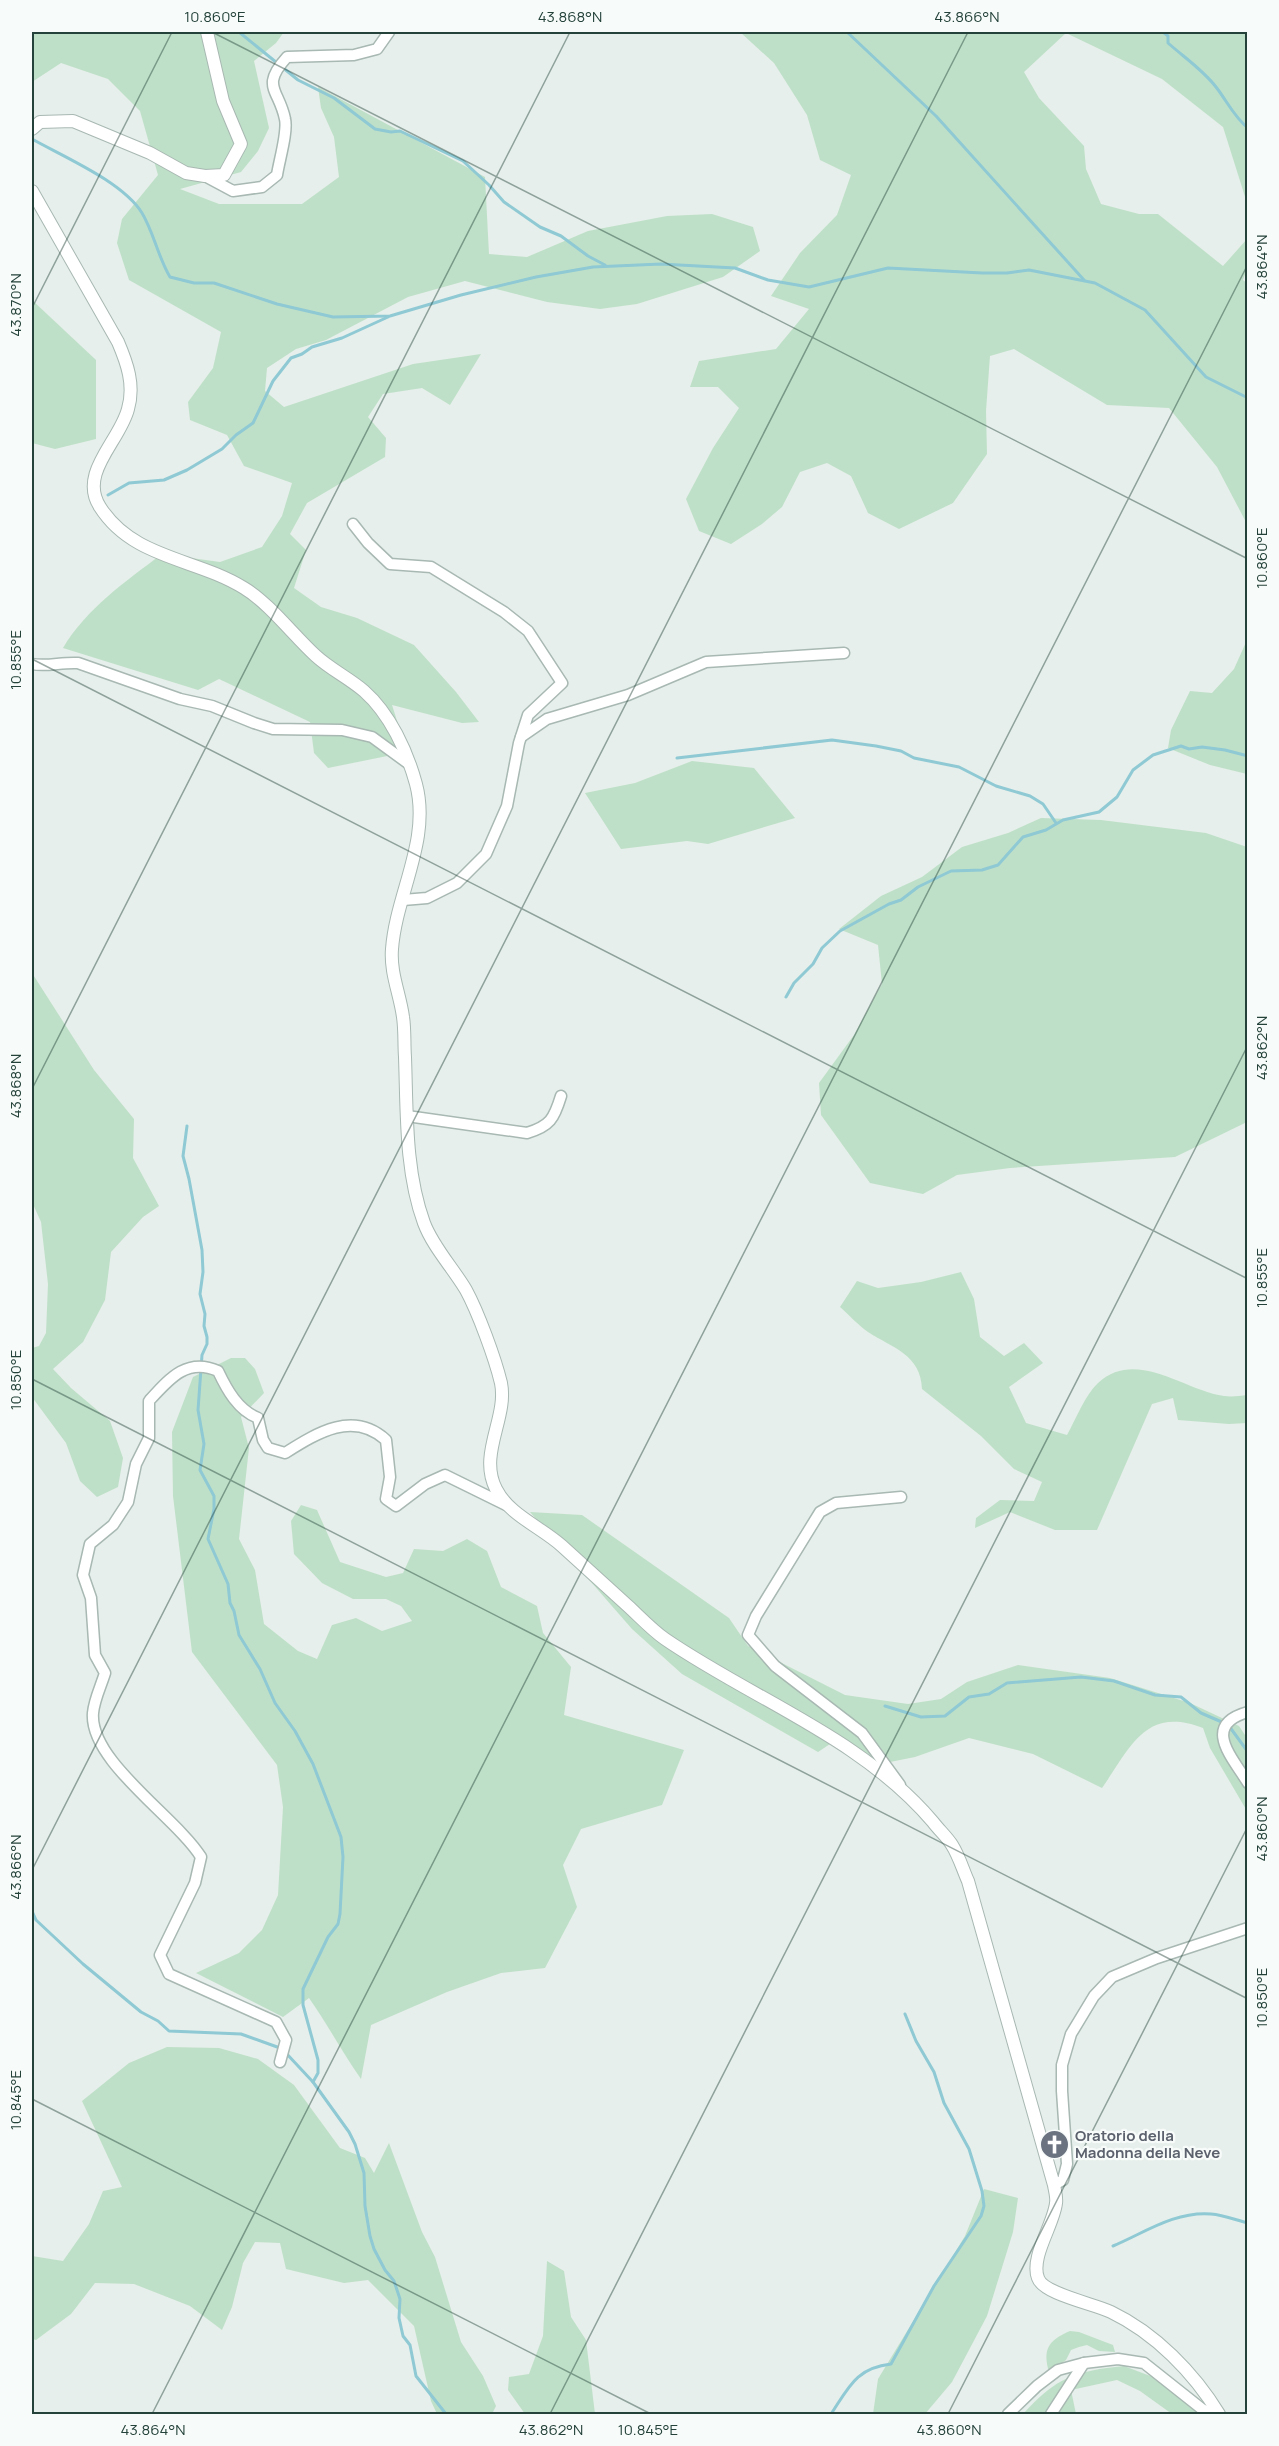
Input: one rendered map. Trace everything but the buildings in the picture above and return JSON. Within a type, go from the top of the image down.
[{"type":"street","points":[[32,129],[40,122],[73,121],[150,153],[186,172],[205,176],[224,175],[242,144],[223,101],[207,32]]},
{"type":"street","points":[[205,176],[233,191],[262,187],[277,175],[285,120],[271,87],[277,68],[287,57],[354,54],[377,49],[389,32]]},
{"type":"street","points":[[32,191],[118,342],[128,364],[131,386],[129,406],[122,425],[94,475],[96,500],[102,511],[119,530],[157,554],[217,575],[247,589],[319,660],[365,691],[385,714],[409,764],[417,788],[421,814],[416,846],[392,948],[393,976],[403,1017],[407,1116],[413,1186],[426,1228],[469,1295],[502,1387],[498,1424],[489,1461],[492,1482],[507,1505]]},
{"type":"street","points":[[353,524],[368,543],[390,564],[430,567],[504,612],[528,631],[562,683],[528,715],[521,737],[507,806],[486,854],[457,883],[427,898],[403,900]]},
{"type":"street","points":[[521,737],[547,719],[628,694],[706,662],[844,653]]},
{"type":"street","points":[[32,664],[44,667],[63,662],[78,663],[180,699],[212,706],[273,729],[342,730],[372,737],[409,764]]},
{"type":"street","points":[[407,1116],[527,1133],[543,1128],[549,1122],[556,1113],[561,1096]]},
{"type":"street","points":[[280,2062],[286,2040],[276,2022],[169,1974],[160,1955],[195,1883],[201,1857],[192,1843],[125,1777],[99,1743],[93,1714],[105,1673],[95,1655],[91,1598],[83,1575],[90,1544],[113,1525],[128,1502],[136,1464],[149,1438],[149,1401],[172,1376],[191,1368],[207,1366],[218,1371],[229,1394],[250,1415],[258,1418],[263,1440],[268,1448],[285,1453],[331,1427],[354,1426],[375,1429],[386,1440],[390,1477],[386,1499],[396,1506],[425,1484],[445,1475],[507,1505],[555,1539],[662,1637],[845,1746],[905,1792]]},
{"type":"street","points":[[901,1497],[836,1503],[820,1512],[756,1616],[748,1635],[775,1666],[862,1733],[905,1792],[952,1844],[968,1881],[1054,2185],[1056,2203],[1041,2250],[1037,2267],[1038,2279],[1044,2286],[1055,2292],[1112,2312],[1163,2348],[1206,2394],[1219,2415]]},
{"type":"street","points":[[1248,1712],[1235,1715],[1228,1721],[1222,1732],[1225,1749],[1248,1783]]},
{"type":"street","points":[[1054,2185],[1063,2180],[1067,2164],[1062,2065],[1071,2034],[1094,1996],[1112,1977],[1157,1958],[1248,1928]]},
{"type":"street","points":[[1008,2415],[1037,2386],[1058,2370],[1084,2363],[1118,2359],[1144,2363],[1202,2409],[1213,2415]]},
{"type":"street","points":[[1051,2415],[1084,2363]]},
{"type":"green space","points":[[32,32],[284,32],[276,43],[254,61],[269,128],[258,151],[241,172],[180,189],[219,204],[302,204],[339,177],[334,137],[321,108],[318,87],[485,177],[489,254],[527,257],[588,231],[667,216],[712,214],[753,227],[760,251],[723,277],[637,304],[600,309],[547,302],[465,281],[408,297],[326,340],[296,349],[267,368],[265,391],[284,407],[413,364],[481,354],[450,405],[422,388],[383,394],[368,417],[386,438],[385,457],[307,503],[290,534],[306,550],[294,588],[321,607],[357,618],[414,645],[479,722],[462,723],[392,705],[407,752],[328,768],[314,753],[310,722],[219,679],[198,690],[63,648],[95,608],[162,554],[220,562],[262,547],[282,516],[292,483],[244,466],[227,435],[190,420],[188,402],[213,368],[221,332],[129,280],[117,243],[122,219],[158,175],[140,111],[108,79],[61,63],[32,82]]},
{"type":"green space","points":[[740,32],[1247,32],[1247,203],[1223,127],[1162,79],[1066,33],[1024,72],[1039,98],[1084,146],[1086,169],[1101,204],[1139,214],[1158,214],[1223,266],[1247,239],[1247,268],[1243,280],[1248,284],[1247,524],[1217,467],[1169,408],[1107,405],[1014,349],[990,356],[986,411],[987,454],[953,503],[899,529],[868,513],[851,476],[827,463],[800,472],[782,507],[762,524],[731,544],[699,531],[686,499],[713,448],[739,408],[718,387],[690,387],[699,361],[776,349],[809,309],[771,296],[800,253],[837,215],[851,175],[820,160],[807,115],[774,63]]},
{"type":"green space","points":[[32,300],[96,360],[96,439],[55,449],[32,443]]},
{"type":"green space","points":[[1247,640],[1247,774],[1210,765],[1168,748],[1171,730],[1190,691],[1212,693],[1234,669]]},
{"type":"green space","points":[[692,761],[754,768],[795,818],[708,844],[687,841],[621,849],[585,793],[635,783]]},
{"type":"green space","points":[[1041,818],[1101,820],[1206,833],[1247,847],[1247,1122],[1175,1157],[1010,1168],[957,1175],[923,1194],[870,1183],[821,1115],[819,1083],[854,1035],[882,984],[878,945],[839,929],[881,896],[922,877],[962,847],[1008,833]]},
{"type":"green space","points":[[32,973],[94,1070],[134,1119],[133,1158],[159,1206],[143,1217],[111,1252],[105,1300],[83,1342],[53,1369],[71,1388],[110,1421],[123,1458],[118,1487],[97,1497],[80,1481],[66,1443],[32,1397],[32,1348],[39,1346],[46,1333],[48,1284],[41,1222],[32,1202]]},
{"type":"green space","points":[[961,1272],[974,1299],[980,1337],[1004,1356],[1024,1343],[1043,1363],[1009,1387],[1026,1423],[1067,1435],[1093,1388],[1113,1373],[1128,1369],[1160,1374],[1224,1396],[1247,1395],[1247,1423],[1178,1420],[1173,1398],[1152,1404],[1097,1530],[1055,1530],[1010,1512],[975,1528],[976,1518],[1000,1500],[1034,1501],[1042,1482],[1014,1469],[981,1436],[922,1389],[917,1368],[911,1360],[896,1348],[868,1332],[840,1307],[857,1281],[878,1288],[921,1282]]},
{"type":"green space","points":[[231,1358],[245,1358],[255,1369],[264,1393],[241,1417],[249,1448],[239,1539],[255,1570],[264,1624],[298,1651],[317,1659],[332,1625],[356,1618],[382,1631],[412,1621],[401,1606],[386,1599],[353,1599],[322,1583],[294,1554],[291,1521],[301,1505],[317,1510],[340,1562],[386,1577],[403,1573],[414,1549],[443,1551],[467,1539],[487,1551],[501,1587],[537,1606],[543,1633],[571,1667],[564,1715],[684,1750],[662,1805],[581,1829],[563,1865],[577,1907],[545,1968],[501,1973],[447,1992],[371,2025],[361,2079],[309,1998],[283,2017],[196,1973],[239,1953],[262,1930],[278,1895],[283,1807],[277,1765],[192,1652],[173,1496],[172,1432],[193,1377]]},
{"type":"green space","points":[[530,1512],[582,1515],[729,1618],[748,1646],[845,1695],[908,1704],[941,1699],[967,1682],[1018,1665],[1110,1678],[1190,1703],[1239,1726],[1247,1738],[1247,1811],[1210,1748],[1203,1728],[1183,1723],[1167,1722],[1142,1734],[1131,1745],[1102,1788],[1033,1754],[969,1738],[915,1757],[880,1764],[839,1738],[818,1752],[682,1674],[632,1629]]},
{"type":"green space","points":[[167,2047],[219,2048],[258,2059],[294,2085],[340,2148],[365,2158],[374,2173],[389,2143],[422,2232],[435,2257],[461,2342],[483,2376],[496,2406],[492,2414],[437,2414],[431,2401],[414,2326],[368,2280],[344,2283],[286,2269],[280,2243],[255,2242],[243,2263],[232,2307],[222,2330],[190,2306],[134,2284],[95,2283],[71,2314],[36,2340],[32,2339],[32,2256],[63,2261],[89,2224],[103,2191],[122,2187],[82,2101],[129,2063]]},
{"type":"green space","points":[[984,2189],[1018,2198],[1013,2232],[987,2316],[952,2382],[925,2414],[873,2414],[878,2379],[965,2236]]},
{"type":"green space","points":[[547,2261],[564,2271],[571,2317],[586,2340],[595,2414],[525,2414],[508,2390],[509,2377],[529,2374],[543,2336]]},
{"type":"green space","points":[[1070,2331],[1079,2332],[1113,2345],[1115,2352],[1099,2351],[1087,2345],[1079,2347],[1071,2350],[1066,2360],[1049,2372],[1047,2352],[1049,2347],[1056,2339]]},
{"type":"green space","points":[[1124,2366],[1153,2377],[1203,2414],[1172,2414],[1140,2391],[1117,2380],[1071,2390],[1076,2414],[1023,2414],[1046,2392],[1068,2378],[1092,2370]]},
{"type":"waterway","points":[[239,32],[298,80],[334,98],[375,129],[400,131],[463,161],[504,202],[540,227],[561,236],[588,256],[605,265]]},
{"type":"waterway","points":[[847,32],[936,116],[1084,280]]},
{"type":"waterway","points":[[1163,32],[1168,36],[1168,43],[1211,81],[1248,128]]},
{"type":"waterway","points":[[32,139],[92,171],[133,202],[146,221],[170,277],[194,283],[214,283],[277,304],[333,317],[390,316],[461,295],[536,277],[593,267],[661,264],[735,268],[768,280],[809,287],[888,268],[982,273],[1029,270],[1095,283],[1145,310],[1206,377],[1248,398]]},
{"type":"waterway","points":[[108,495],[129,483],[164,480],[187,470],[222,449],[253,423],[273,381],[291,358],[312,347],[342,338],[388,317]]},
{"type":"waterway","points":[[677,758],[832,740],[876,746],[901,751],[914,758],[959,767],[996,786],[1030,796],[1043,804],[1056,823]]},
{"type":"waterway","points":[[786,997],[794,983],[813,964],[822,948],[840,931],[951,871],[982,870],[998,865],[1023,837],[1046,830],[1063,820],[1099,812],[1117,797],[1133,770],[1153,755],[1181,746],[1189,749],[1202,747],[1225,750],[1248,756]]},
{"type":"waterway","points":[[187,1126],[183,1156],[202,1250],[203,1272],[200,1294],[207,1337],[207,1344],[202,1355],[198,1410],[204,1444],[200,1470],[214,1496],[208,1539],[228,1584],[230,1603],[239,1635],[260,1669],[275,1703],[295,1731],[313,1764],[341,1837],[343,1857],[338,1924],[328,1937],[303,1989],[303,2005],[318,2060],[318,2073],[313,2082]]},
{"type":"waterway","points":[[885,1706],[921,1717],[945,1716],[969,1697],[989,1694],[1007,1683],[1081,1677],[1114,1681],[1155,1695],[1181,1697],[1201,1713],[1224,1723]]},
{"type":"waterway","points":[[1229,1726],[1248,1752]]},
{"type":"waterway","points":[[32,1911],[36,1920],[83,1964],[141,2012],[158,2021],[169,2031],[241,2034],[280,2048]]},
{"type":"waterway","points":[[831,2414],[861,2374],[879,2366],[891,2364],[934,2286],[981,2216],[984,2206],[982,2191],[969,2149],[944,2103],[934,2072],[916,2041],[905,2014]]},
{"type":"waterway","points":[[285,2052],[313,2082],[355,2144],[364,2173],[365,2206],[370,2236],[385,2270],[394,2281],[400,2299],[399,2318],[403,2336],[410,2345],[416,2376],[446,2414]]},
{"type":"waterway","points":[[1113,2246],[1160,2224],[1185,2216],[1211,2214],[1248,2223]]},
{"type":"place","name":"Oratorio della Madonna della Neve","points":[[1054,2145]]}]
